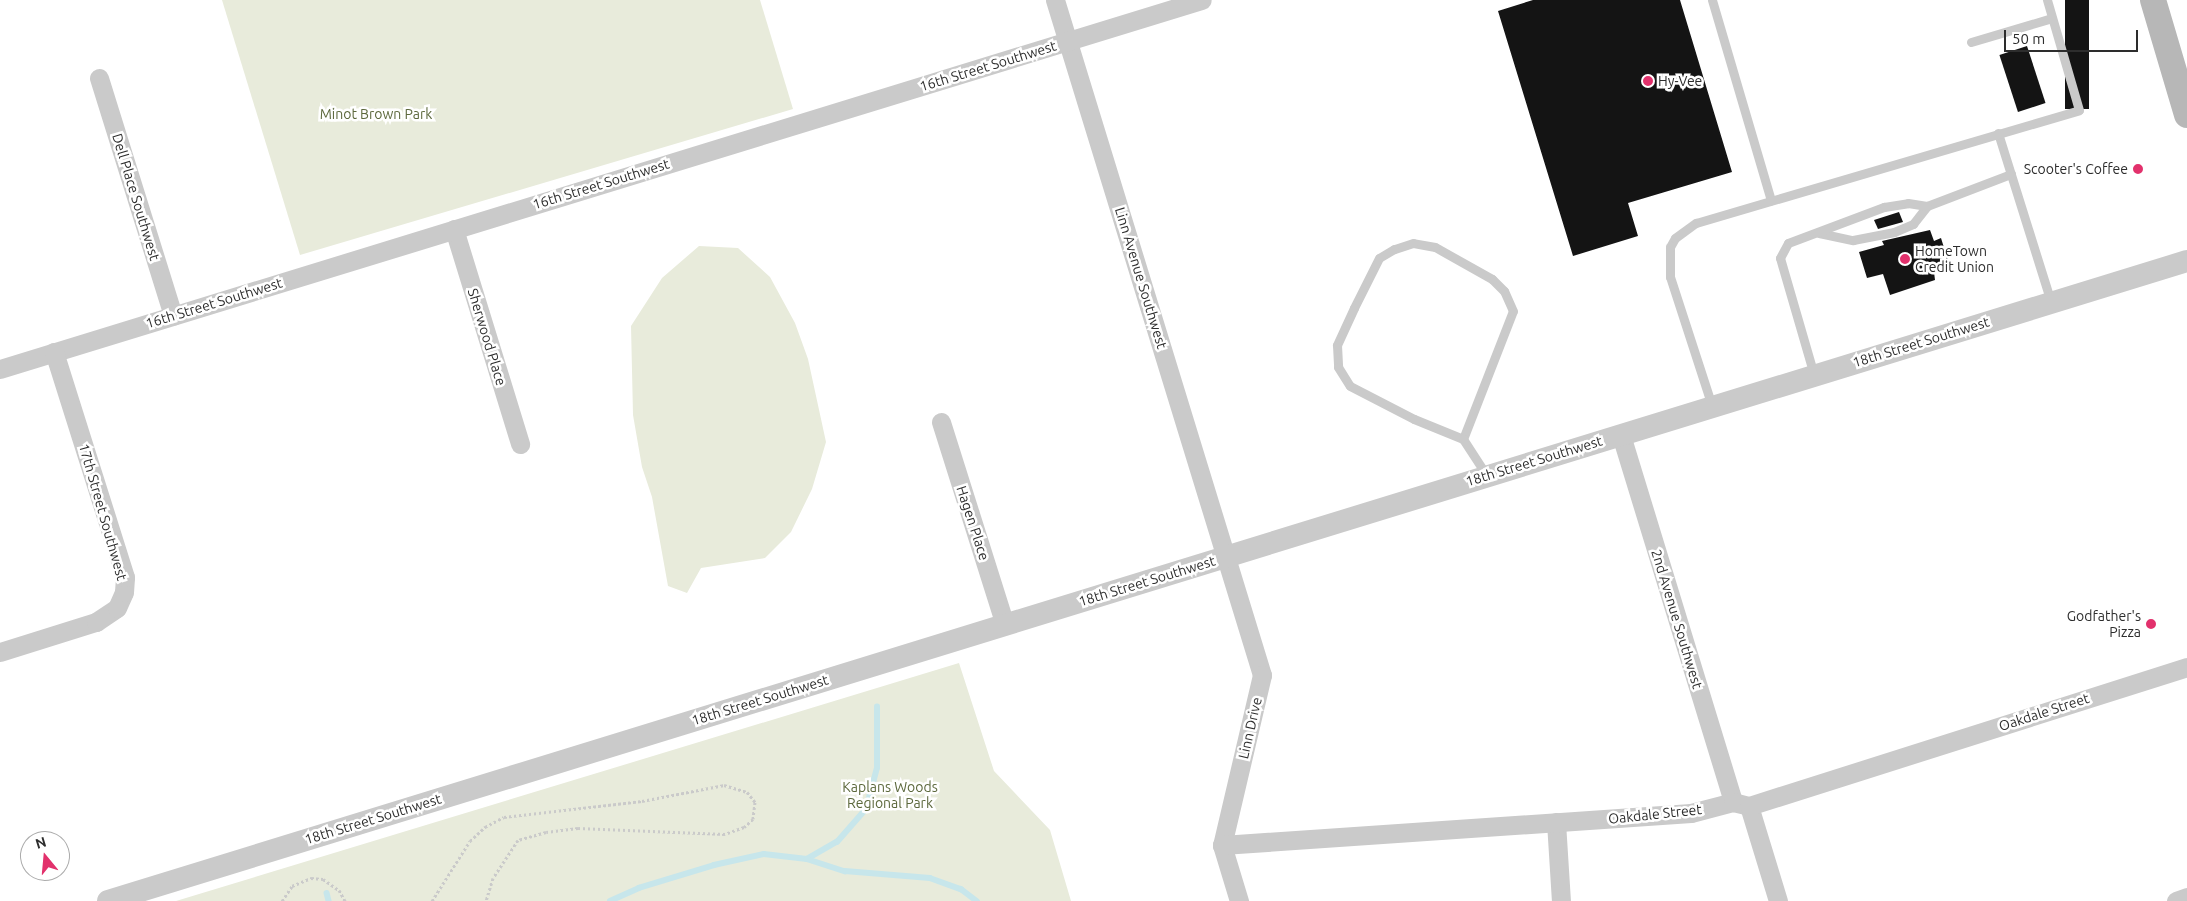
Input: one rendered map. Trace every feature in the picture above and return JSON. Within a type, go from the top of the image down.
[{"type":"main road","points":[[2152,0],[2187,114]]},
{"type":"street","name":"Linn Avenue Southwest","points":[[1055,0],[1227,556]]},
{"type":"street","name":"16th Street Southwest","points":[[0,368],[1202,0]]},
{"type":"street","name":"Dell Place Southwest","points":[[99,78],[173,316]]},
{"type":"street","name":"Sherwood Place","points":[[454,229],[520,444]]},
{"type":"street","name":"18th Street Southwest","points":[[108,901],[2187,261]]},
{"type":"street","name":"17th Street Southwest","points":[[0,652],[96,622],[117,608],[124,592],[125,577],[54,352]]},
{"type":"street","name":"Hagen Place","points":[[941,422],[1005,625]]},
{"type":"street","name":"2nd Avenue Southwest","points":[[1620,435],[1741,804],[1778,901]]},
{"type":"street","name":"Linn Drive","points":[[1222,845],[1262,675],[1227,556]]},
{"type":"street","name":"Oakdale Street","points":[[1222,845],[1691,813],[1741,804],[2187,667]]},
{"type":"street","points":[[1556,822],[1560,901]]},
{"type":"street","points":[[1222,845],[1239,901]]},
{"type":"lane","points":[[1712,0],[1771,200]]},
{"type":"lane","points":[[1712,407],[1670,277],[1670,247],[1684,229],[1696,223],[1771,200],[2079,110],[2047,0]]},
{"type":"lane","points":[[1970,42],[2052,18]]},
{"type":"lane","points":[[1998,134],[2051,302]]},
{"type":"lane","points":[[1814,375],[1780,258],[1788,243],[1884,207],[1908,203],[1927,206],[2011,174]]},
{"type":"lane","points":[[1818,233],[1853,240],[1894,232],[1913,224],[1927,206]]},
{"type":"lane","points":[[1464,439],[1513,311],[1504,291],[1492,279],[1435,247],[1413,243],[1394,249],[1380,258],[1354,308],[1338,346],[1338,367],[1350,386],[1414,419],[1464,439],[1487,476]]},
{"type":"path","points":[[432,901],[470,841],[485,827],[504,817],[642,800],[724,785],[747,792],[755,802],[753,819],[744,827],[725,834],[578,828],[546,832],[518,840],[493,878],[486,901]]},
{"type":"path","points":[[282,901],[292,886],[311,878],[323,879],[339,890],[346,901]]},
{"type":"green space","name":"Minot Brown Park","points":[[222,0],[760,0],[793,109],[300,255]]},
{"type":"green space","points":[[699,246],[738,248],[770,277],[795,323],[808,359],[826,442],[812,489],[791,532],[765,558],[701,568],[687,593],[668,586],[652,497],[642,467],[633,415],[631,326],[662,278]]},
{"type":"green space","name":"Kaplans Woods Regional Park","points":[[959,663],[994,771],[1050,830],[1071,901],[176,901]]},
{"type":"building","points":[[1533,0],[1680,0],[1732,172],[1628,203],[1638,236],[1573,256],[1498,11]]},
{"type":"building","points":[[2065,0],[2089,0],[2089,109],[2065,109]]},
{"type":"building","points":[[2027,46],[2046,103],[2018,112],[1999,55]]},
{"type":"building","points":[[1899,212],[1903,222],[1878,229],[1874,220]]},
{"type":"building","name":"HomeTown Credit Union","points":[[1930,230],[1934,241],[1941,238],[1950,267],[1934,272],[1935,280],[1890,295],[1883,274],[1867,278],[1859,252],[1884,245],[1882,241]]},
{"type":"waterway","points":[[807,859],[837,842],[866,809],[877,768],[877,707]]},
{"type":"waterway","points":[[610,901],[639,888],[714,865],[764,854],[807,859],[845,871],[930,878],[961,889],[977,901]]},
{"type":"waterway","points":[[327,893],[329,901]]},
{"type":"place","name":"Hy-Vee","points":[[1648,81]]},
{"type":"place","name":"Scooter's Coffee","points":[[2138,169]]},
{"type":"place","name":"HomeTown Credit Union","points":[[1905,259]]},
{"type":"place","name":"Godfather's Pizza","points":[[2151,624]]}]
